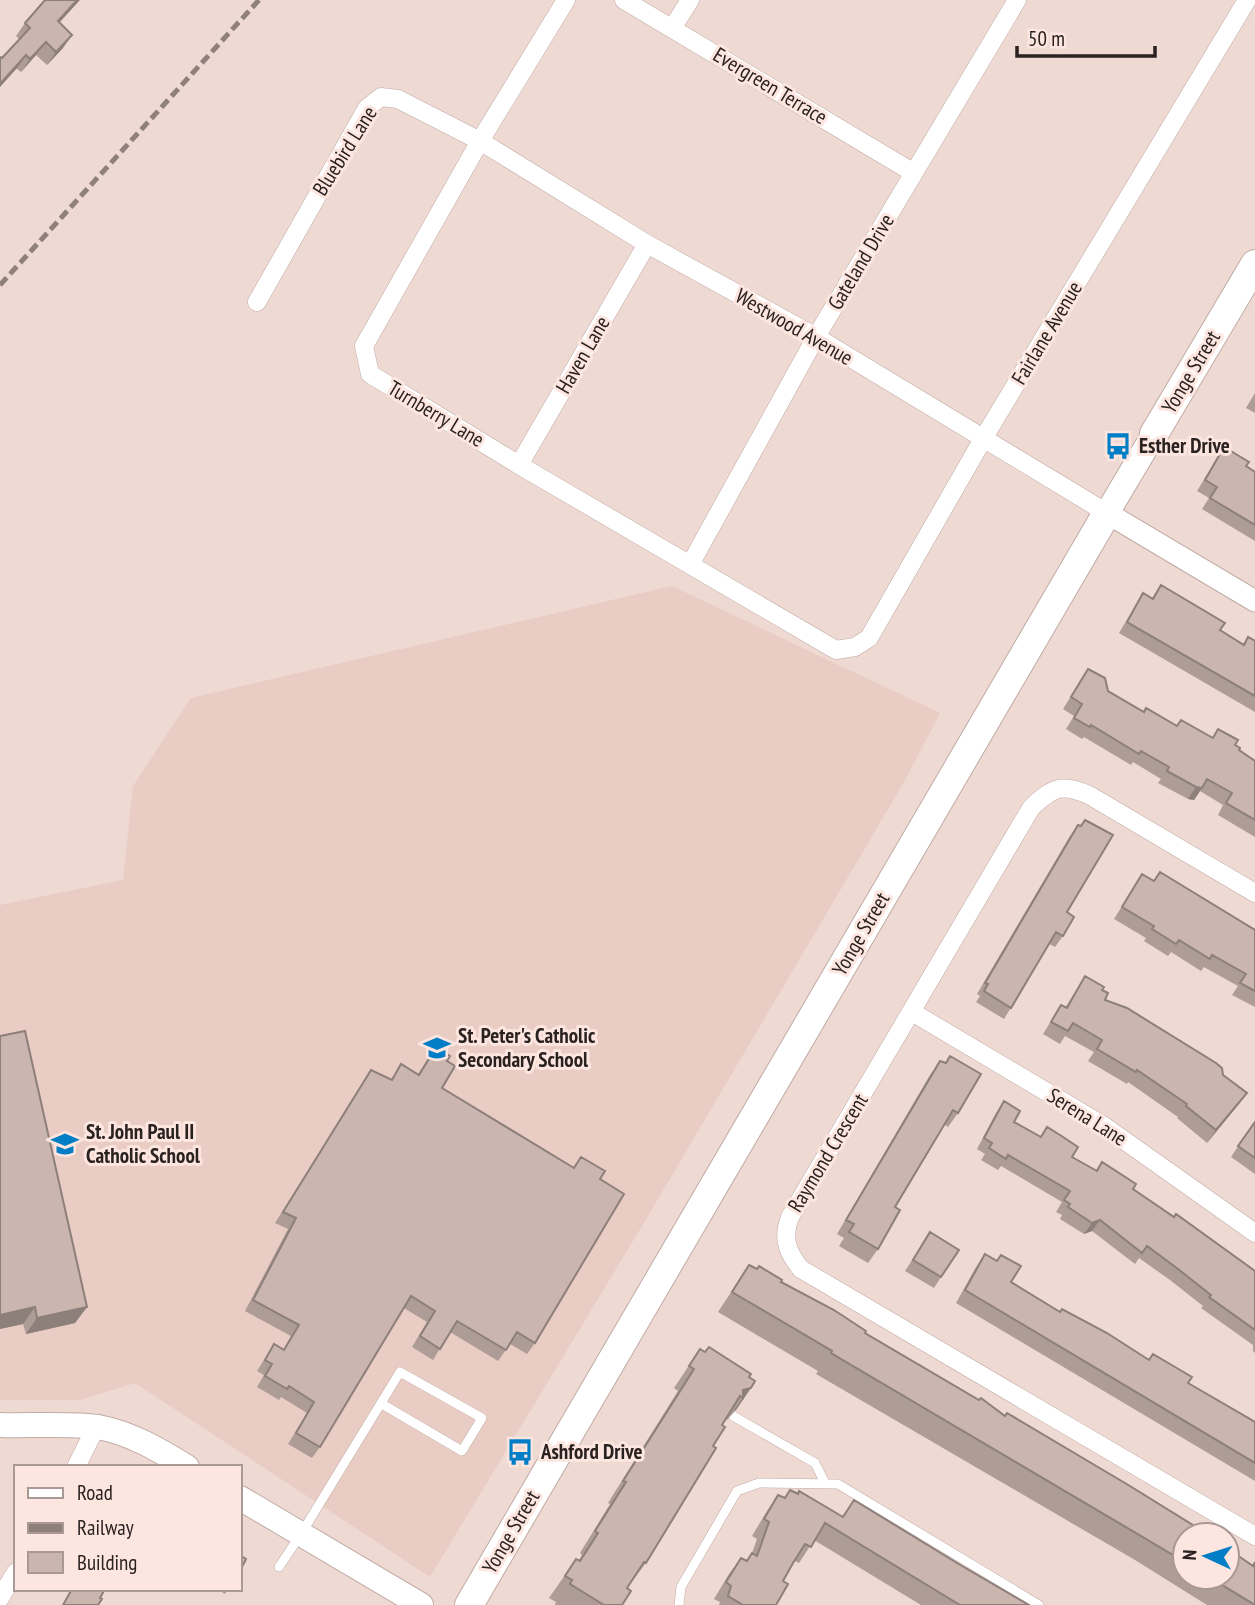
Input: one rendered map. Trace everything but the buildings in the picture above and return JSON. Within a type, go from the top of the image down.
[{"type":"main road","name":"Yonge Street","points":[[469,1605],[1255,264]]},
{"type":"main road","points":[[0,1425],[96,1427],[128,1435],[184,1465]]},
{"type":"main road","points":[[242,1499],[421,1605]]},
{"type":"street","name":"Turnberry Lane","points":[[566,0],[480,141],[364,346],[370,374],[519,465],[836,650]]},
{"type":"street","name":"Evergreen Terrace","points":[[624,0],[914,173]]},
{"type":"street","points":[[673,27],[690,0]]},
{"type":"street","name":"Gateland Drive","points":[[691,564],[816,337],[1017,0]]},
{"type":"street","name":"Fairlane Avenue","points":[[836,650],[855,647],[869,638],[983,439],[1247,0]]},
{"type":"street","name":"Bluebird Lane","points":[[257,302],[367,108],[380,97],[398,99],[480,141]]},
{"type":"street","name":"Westwood Avenue","points":[[480,141],[648,244],[816,337],[1107,513]]},
{"type":"street","name":"Haven Lane","points":[[519,465],[648,244]]},
{"type":"street","points":[[1107,513],[1255,601]]},
{"type":"street","name":"Raymond Crescent","points":[[1255,893],[1089,795],[1071,787],[1055,790],[1043,797],[1031,808],[790,1217],[785,1238],[791,1256],[801,1269],[1255,1536]]},
{"type":"street","name":"Serena Lane","points":[[912,1012],[1104,1126],[1255,1233]]},
{"type":"street","points":[[77,1465],[96,1427]]},
{"type":"street","points":[[0,1598],[14,1575]]},
{"type":"lane","points":[[279,1567],[400,1372],[482,1418],[462,1451],[382,1404]]},
{"type":"lane","points":[[733,1416],[815,1463],[825,1483]]},
{"type":"lane","points":[[678,1605],[681,1587],[737,1491],[759,1483],[838,1484],[1039,1605]]},
{"type":"shaded area","name":"St. Peter's Catholic Secondary School","points":[[672,586],[940,713],[904,782],[648,1216],[430,1577],[135,1383],[80,1400],[0,1400],[0,905],[123,880],[133,786],[191,698]]},
{"type":"railway","points":[[0,285],[259,0]]},
{"type":"place","name":"Esther Drive","points":[[1118,446]]},
{"type":"place","name":"St. Peter's Catholic Secondary School","points":[[437,1048]]},
{"type":"place","name":"St. John Paul II Catholic School","points":[[65,1144]]},
{"type":"place","name":"Ashford Drive","points":[[520,1452]]}]
